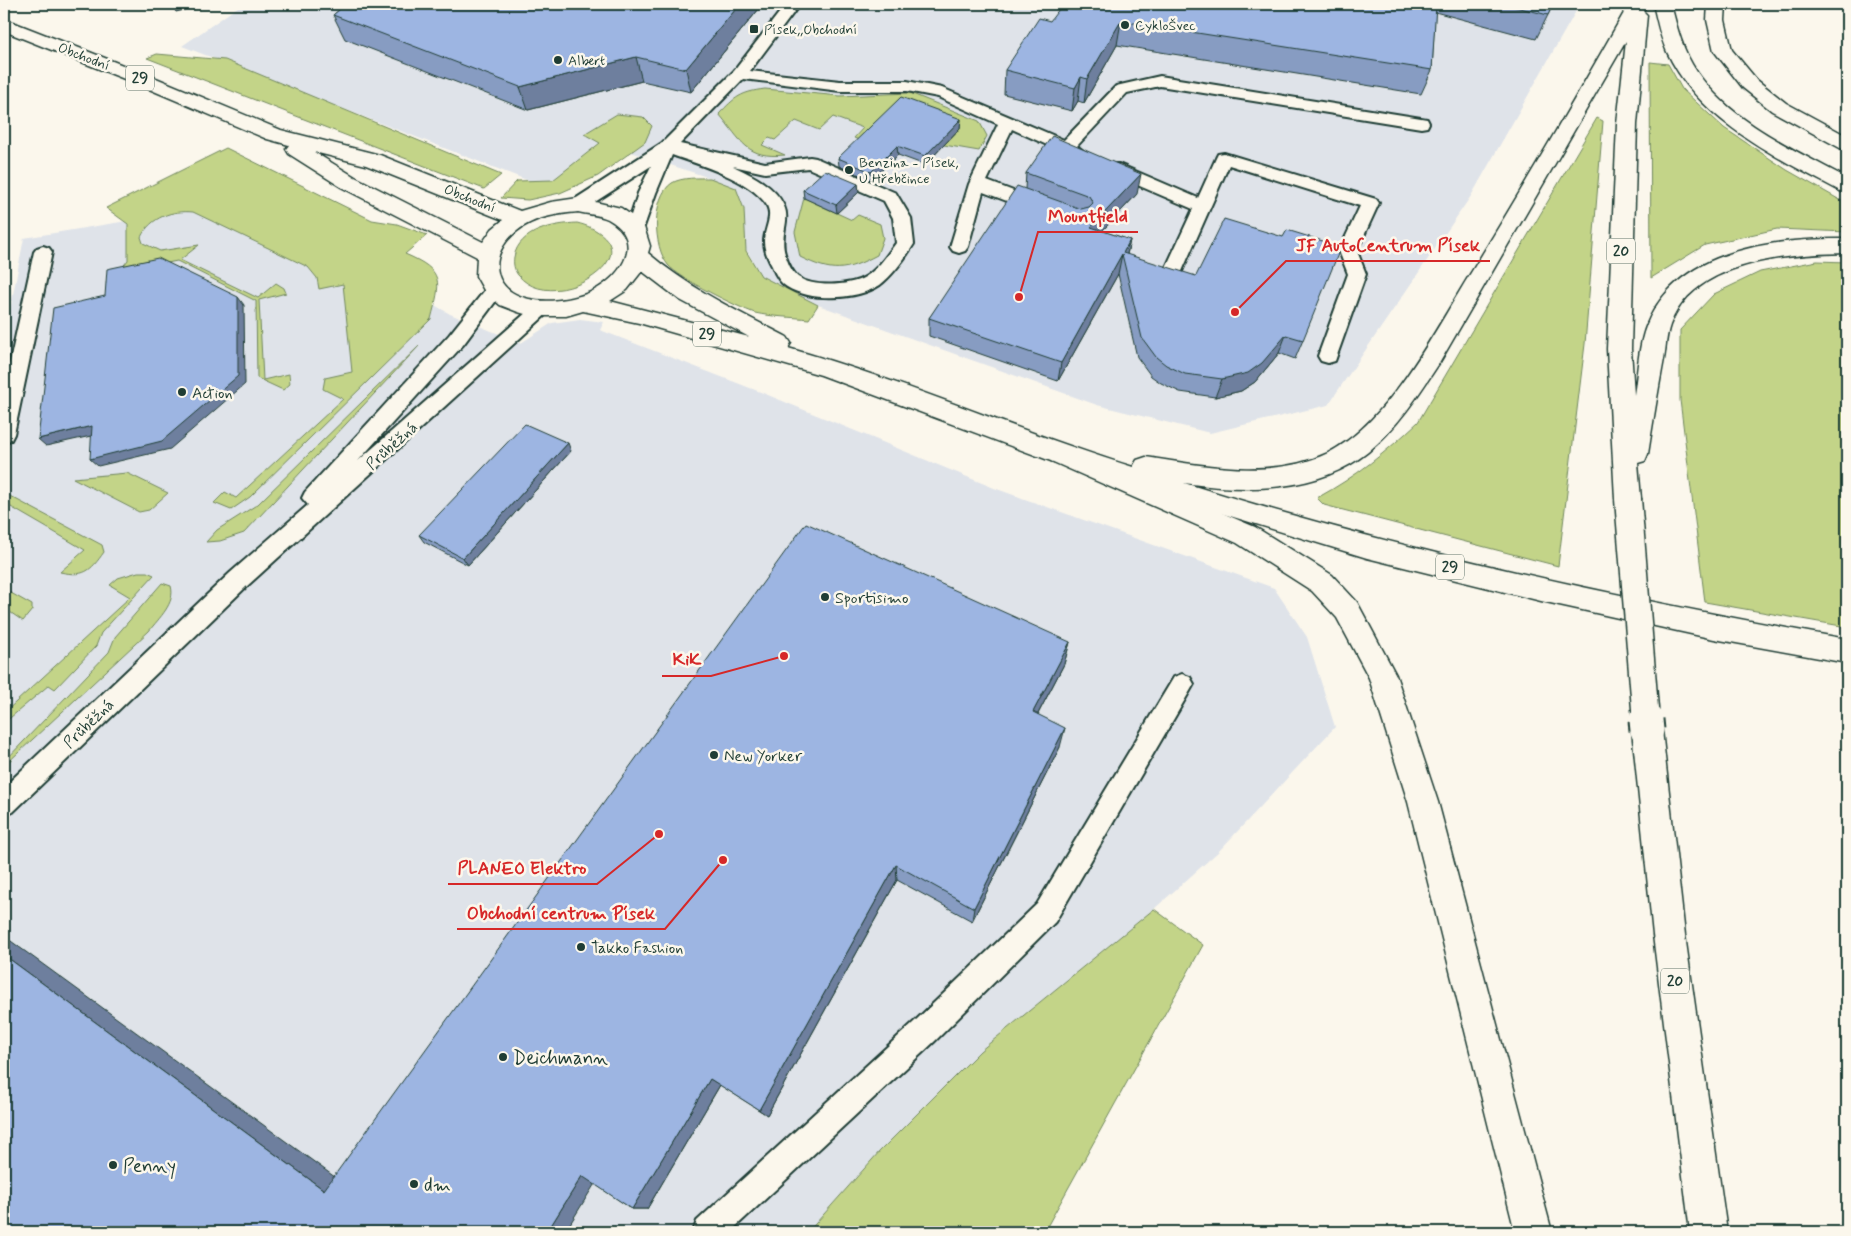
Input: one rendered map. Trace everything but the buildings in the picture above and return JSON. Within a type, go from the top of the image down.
[{"type":"main road","points":[[1060,454],[1216,478],[1275,479],[1308,471],[1338,459],[1363,442],[1391,412],[1417,376],[1530,192],[1639,4]]},
{"type":"main road","name":"20","points":[[1639,4],[1626,124],[1619,349],[1628,500],[1647,730],[1669,936],[1709,1232]]},
{"type":"main road","points":[[1662,4],[1676,52],[1684,67],[1711,99],[1761,138],[1847,186]]},
{"type":"main road","points":[[1717,4],[1716,20],[1723,51],[1750,84],[1779,107],[1847,144]]},
{"type":"main road","name":"Obchodní","points":[[4,25],[149,82],[274,135],[373,160],[521,219]]},
{"type":"main road","name":"Obchodní","points":[[274,135],[348,182],[488,254],[495,241],[506,229],[538,211],[578,205],[597,206],[613,212],[626,220],[635,231]]},
{"type":"main road","points":[[488,254],[485,266],[488,279],[495,290],[516,303],[544,309],[565,308],[586,304],[605,295],[621,284],[632,271],[639,257],[640,244],[635,231]]},
{"type":"main road","points":[[1628,500],[1658,323],[1672,297],[1703,274],[1754,254],[1810,245],[1847,246]]},
{"type":"main road","name":"29","points":[[639,257],[663,279],[687,294],[827,368]]},
{"type":"main road","name":"29","points":[[586,304],[639,315],[827,368],[1060,454],[1193,496],[1367,547],[1540,589],[1714,627],[1847,651]]},
{"type":"main road","points":[[1060,454],[1246,535],[1322,583],[1347,610],[1382,675],[1423,802],[1534,1232]]},
{"type":"lane","points":[[578,205],[668,147],[739,74],[793,4]]},
{"type":"lane","points":[[739,74],[840,86],[907,86],[942,93],[1202,206]]},
{"type":"lane","points":[[1066,147],[1122,89],[1160,81],[1421,123]]},
{"type":"lane","points":[[959,247],[976,184],[1007,122]]},
{"type":"lane","points":[[668,147],[765,168],[810,162],[890,197],[902,218],[905,244],[871,282],[842,289],[810,289],[794,283],[784,273],[772,241],[778,222],[773,202],[752,182],[668,147]]},
{"type":"lane","points":[[635,231],[647,193],[668,147]]},
{"type":"lane","points":[[1170,278],[1224,158],[1370,203],[1348,251],[1357,274],[1328,356]]},
{"type":"lane","points":[[976,184],[1051,211]]},
{"type":"lane","points":[[4,434],[43,252]]},
{"type":"lane","name":"Průběžná","points":[[238,580],[456,340],[495,290]]},
{"type":"lane","name":"Průběžná","points":[[4,804],[238,580],[544,309]]},
{"type":"lane","points":[[708,1232],[924,1032],[1046,913],[1182,684]]},
{"type":"shaded area","points":[[242,4],[1580,4],[1471,196],[1328,405],[1210,433],[1097,405],[818,305],[761,276],[746,249],[744,209],[710,178],[631,152],[598,176],[560,193],[182,46]]},
{"type":"shaded area","points":[[254,200],[450,314],[521,343],[552,323],[580,319],[604,322],[600,330],[763,393],[994,488],[1274,588],[1307,637],[1335,727],[1219,851],[1154,909],[980,1051],[880,1151],[808,1232],[4,1232],[4,341],[24,238]]},
{"type":"green space","points":[[157,54],[225,60],[501,175],[484,189],[147,58]]},
{"type":"green space","points":[[1650,62],[1668,64],[1682,89],[1724,128],[1787,170],[1847,204],[1847,232],[1777,229],[1705,245],[1651,278]]},
{"type":"green space","points":[[765,89],[840,96],[910,93],[979,121],[987,136],[979,151],[944,145],[864,142],[854,138],[863,128],[833,117],[819,130],[796,121],[775,140],[769,138],[762,145],[785,155],[761,154],[746,146],[719,114],[739,96]]},
{"type":"green space","points":[[617,114],[643,117],[652,126],[645,142],[598,176],[560,193],[528,200],[501,198],[517,181],[553,180],[600,143],[584,134]]},
{"type":"green space","points":[[1597,118],[1603,121],[1585,344],[1558,566],[1324,505],[1317,498],[1370,463],[1418,422]]},
{"type":"green space","points":[[226,148],[372,220],[397,224],[427,235],[405,254],[427,266],[437,279],[438,286],[431,319],[250,497],[231,510],[214,503],[225,492],[236,498],[343,399],[323,389],[325,378],[352,372],[343,284],[319,289],[317,278],[308,267],[193,212],[177,212],[156,220],[150,224],[141,237],[143,243],[160,251],[199,245],[180,260],[258,298],[276,283],[284,288],[286,293],[259,300],[263,380],[289,374],[290,384],[283,390],[257,378],[256,301],[177,261],[118,273],[128,260],[128,224],[106,208]]},
{"type":"green space","points":[[691,178],[710,178],[736,188],[744,209],[746,251],[761,276],[818,305],[809,319],[768,315],[747,310],[696,285],[668,265],[659,247],[657,235],[656,222],[660,199],[665,190],[676,181]]},
{"type":"green space","points":[[804,198],[852,220],[858,215],[880,224],[883,238],[877,255],[856,265],[838,268],[821,266],[800,257],[795,232]]},
{"type":"green space","points":[[577,223],[598,232],[609,242],[610,256],[606,264],[598,272],[588,280],[576,285],[564,289],[551,290],[538,288],[527,283],[518,275],[514,266],[514,257],[517,248],[523,240],[548,227]]},
{"type":"green space","points":[[1817,261],[1847,262],[1847,627],[1705,602],[1680,400],[1680,330],[1714,294],[1760,272]]},
{"type":"green space","points":[[419,346],[244,533],[220,541],[206,542],[217,530],[258,504]]},
{"type":"green space","points":[[127,473],[168,493],[149,510],[139,512],[73,478]]},
{"type":"green space","points":[[4,493],[102,545],[104,552],[95,564],[86,571],[75,574],[60,572],[85,550],[4,503]]},
{"type":"green space","points":[[138,572],[147,572],[154,575],[101,633],[96,646],[55,689],[49,685],[4,723],[4,713],[130,597],[110,585],[118,578]]},
{"type":"green space","points":[[162,583],[171,586],[171,598],[166,610],[149,631],[4,766],[4,762],[109,652],[115,637]]},
{"type":"green space","points":[[4,589],[32,605],[32,610],[23,621],[4,608]]},
{"type":"green space","points":[[1154,909],[1203,945],[1044,1232],[808,1232],[880,1151],[980,1051]]},
{"type":"place","name":"CykloŠvec","points":[[1125,25]]},
{"type":"place","name":"Písek,,Obchodní","points":[[754,29]]},
{"type":"place","name":"Albert","points":[[558,60]]},
{"type":"place","name":"Benzina - Písek, U Hřebčince","points":[[849,170]]},
{"type":"place","name":"Mountfield","points":[[1019,297]]},
{"type":"place","name":"JF AutoCentrum Písek","points":[[1235,312]]},
{"type":"place","name":"Action","points":[[182,392]]},
{"type":"place","name":"Sportisimo","points":[[825,597]]},
{"type":"place","name":"KiK","points":[[784,656]]},
{"type":"place","name":"New Yorker","points":[[714,755]]},
{"type":"place","name":"PLANEO Elektro","points":[[659,834]]},
{"type":"place","name":"Obchodní centrum Písek","points":[[723,860]]},
{"type":"place","name":"Takko Fashion","points":[[581,947]]},
{"type":"place","name":"Deichmann","points":[[503,1057]]},
{"type":"place","name":"Penny","points":[[113,1165]]},
{"type":"place","name":"dm","points":[[414,1184]]}]
